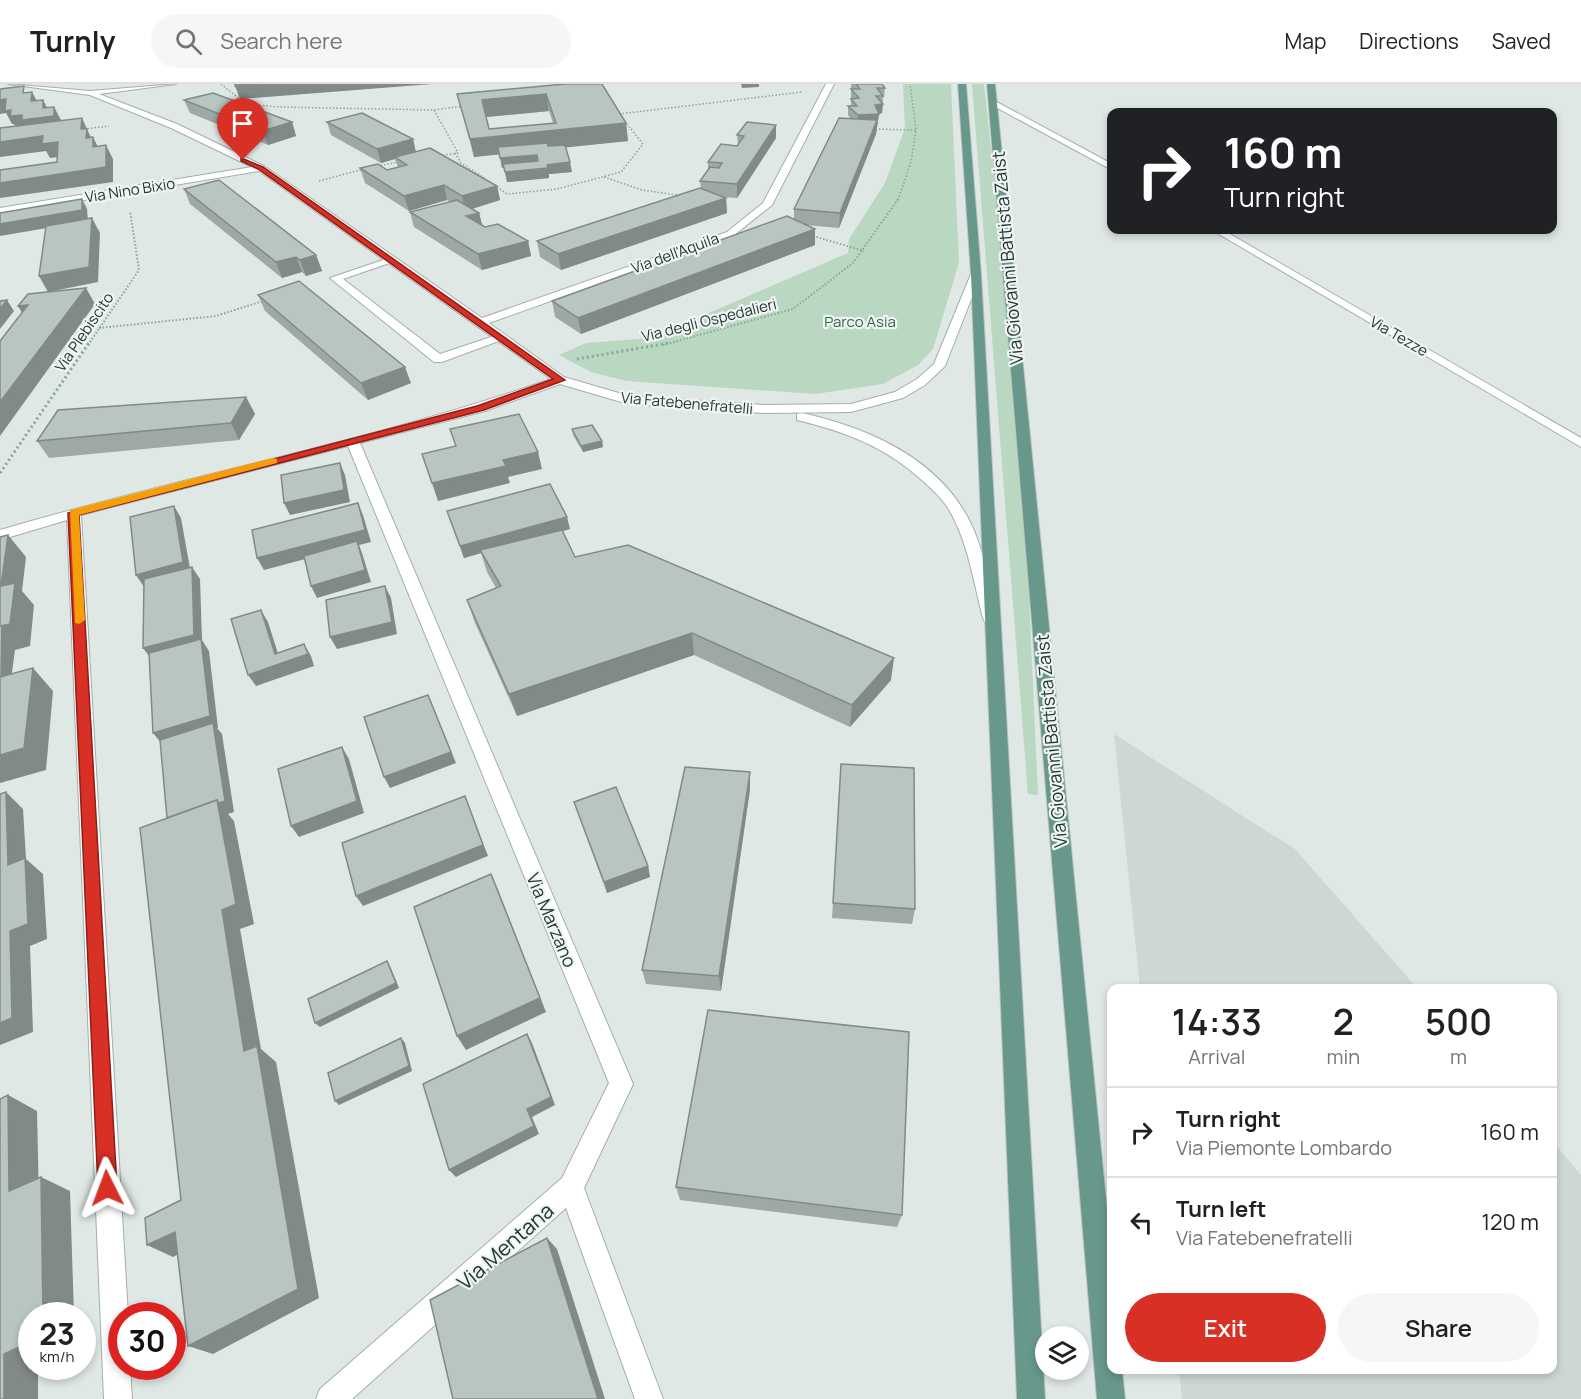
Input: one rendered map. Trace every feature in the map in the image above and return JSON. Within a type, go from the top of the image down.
[{"type":"main road","name":"Via Giovanni Battista Zaist","points":[[962,84],[976,273],[1031,1399]]},
{"type":"main road","name":"Via Giovanni Battista Zaist","points":[[992,93],[1107,1355]]},
{"type":"main road","name":"Via Giovanni Battista Zaist","points":[[1109,1374],[1111,1399]]},
{"type":"street","name":"Via Fatebenefratelli","points":[[12,84],[92,93],[261,168],[560,380],[628,400],[765,409],[851,408],[898,395],[921,382],[939,366],[976,273]]},
{"type":"street","points":[[92,93],[172,84]]},
{"type":"street","name":"Via dell'Aquila","points":[[481,322],[730,234],[767,205],[829,86]]},
{"type":"street","points":[[992,93],[1047,130],[1107,165]]},
{"type":"street","name":"Via Nino Bixio","points":[[0,211],[261,168]]},
{"type":"street","name":"Via Tezze","points":[[1224,234],[1581,443]]},
{"type":"street","points":[[393,260],[335,278],[438,359],[500,337]]},
{"type":"street","points":[[0,535],[74,513],[481,408],[560,380]]},
{"type":"street","name":"Via Fatebenefratelli","points":[[765,409],[837,424],[885,443],[920,471],[951,501],[969,538],[994,630]]},
{"type":"street","name":"Via Marzano","points":[[352,441],[621,1084],[571,1187]]},
{"type":"street","points":[[74,513],[118,1399]]},
{"type":"street","points":[[571,1187],[649,1399]]},
{"type":"street","name":"Via Mentana","points":[[330,1399],[571,1187]]},
{"type":"path","points":[[221,84],[246,104],[279,108],[434,110],[468,106]]},
{"type":"path","name":"Via degli Ospedalieri","points":[[538,366],[658,346],[793,309],[853,263],[864,251],[898,200],[910,162],[916,130],[910,84]]},
{"type":"path","points":[[619,114],[829,86]]},
{"type":"path","points":[[454,153],[461,163],[507,194],[557,189],[621,172],[643,144],[613,106]]},
{"type":"path","points":[[434,110],[458,153],[434,156]]},
{"type":"path","points":[[83,129],[154,119]]},
{"type":"path","points":[[862,129],[916,130]]},
{"type":"path","points":[[291,189],[403,161]]},
{"type":"path","points":[[603,177],[642,190],[688,196]]},
{"type":"path","name":"Via Plebiscito","points":[[0,473],[139,270],[126,190]]},
{"type":"path","points":[[807,235],[864,251]]},
{"type":"path","points":[[99,328],[216,316],[270,299]]},
{"type":"shaded area","points":[[1114,734],[1295,849],[1413,984],[1140,984]]},
{"type":"shaded area","points":[[1557,1147],[1581,1175],[1581,1399],[1182,1399],[1179,1374],[1557,1374]]},
{"type":"green space","name":"Parco Asia","points":[[903,84],[951,84],[959,263],[933,349],[918,365],[883,384],[815,394],[626,381],[591,372],[559,355],[586,343],[651,338],[848,253],[849,239],[885,183],[905,128]]},
{"type":"green space","points":[[972,84],[984,84],[1007,298],[1026,534],[1038,795],[1028,794]]},
{"type":"building","points":[[235,84],[261,84],[235,86]]},
{"type":"building","points":[[565,84],[602,84],[626,123],[470,139],[457,94]],"holes":[[[546,94],[556,123],[489,129],[482,100]]]},
{"type":"building","points":[[856,84],[882,84],[885,88],[877,88],[883,96],[876,96],[883,104],[875,105],[879,114],[858,115],[848,106],[857,106],[851,99],[859,98],[851,89],[860,89]]},
{"type":"building","points":[[24,86],[23,93],[32,92],[31,101],[43,100],[43,108],[54,107],[54,116],[22,120],[22,115],[10,116],[11,110],[5,111],[6,99],[0,100],[0,89]]},
{"type":"building","points":[[213,93],[292,122],[262,131],[184,100]]},
{"type":"building","points":[[362,113],[413,139],[377,149],[327,122]]},
{"type":"building","points":[[82,118],[81,129],[87,129],[86,138],[93,137],[93,147],[106,145],[106,167],[0,183],[0,170],[57,162],[58,142],[42,144],[43,136],[0,142],[0,128]]},
{"type":"building","points":[[839,118],[877,120],[840,213],[794,209]]},
{"type":"building","points":[[747,122],[776,125],[737,184],[700,181],[710,167],[719,168],[722,163],[708,162],[721,144],[737,146],[744,136],[737,135]]},
{"type":"building","points":[[547,143],[548,146],[565,145],[570,162],[547,165],[548,168],[505,172],[503,164],[538,161],[537,155],[500,158],[498,147]]},
{"type":"building","points":[[430,148],[497,186],[462,196],[444,185],[404,196],[360,168],[378,164],[387,170],[407,165],[395,157]]},
{"type":"building","points":[[219,180],[316,255],[300,260],[296,257],[276,262],[184,189]]},
{"type":"building","points":[[700,188],[726,198],[558,254],[537,241]]},
{"type":"building","points":[[82,199],[82,210],[0,224],[0,213]]},
{"type":"building","points":[[457,200],[479,213],[466,216],[485,227],[498,224],[528,241],[478,254],[410,212]]},
{"type":"building","points":[[787,216],[815,229],[578,318],[552,301]]},
{"type":"building","points":[[92,218],[89,267],[39,276],[46,226]]},
{"type":"building","points":[[299,281],[405,367],[361,383],[258,295]]},
{"type":"building","points":[[86,288],[0,402],[0,341],[28,305],[18,306],[28,294]]},
{"type":"building","points":[[7,300],[0,309],[0,301]]},
{"type":"building","points":[[246,397],[231,423],[37,441],[58,410]]},
{"type":"building","points":[[519,414],[538,452],[503,460],[506,466],[432,483],[422,454],[456,446],[450,429]]},
{"type":"building","points":[[592,425],[602,441],[581,446],[572,429]]},
{"type":"building","points":[[340,463],[344,490],[284,503],[281,475]]},
{"type":"building","points":[[550,484],[567,517],[460,546],[447,511]]},
{"type":"building","points":[[358,503],[365,530],[257,558],[252,530]]},
{"type":"building","points":[[174,506],[183,562],[136,575],[130,517]]},
{"type":"building","points":[[562,530],[575,557],[628,545],[894,658],[852,705],[692,633],[509,694],[467,600],[501,586],[480,550]]},
{"type":"building","points":[[8,535],[1,586],[15,583],[10,624],[0,626],[0,537]]},
{"type":"building","points":[[357,541],[365,570],[311,586],[304,556]]},
{"type":"building","points":[[192,567],[194,635],[143,648],[144,579]]},
{"type":"building","points":[[385,586],[392,622],[330,637],[326,600]]},
{"type":"building","points":[[261,610],[275,654],[304,644],[308,654],[248,675],[231,619]]},
{"type":"building","points":[[201,639],[210,716],[153,733],[149,653]]},
{"type":"building","points":[[33,668],[24,748],[0,755],[0,677]]},
{"type":"building","points":[[428,695],[451,752],[384,777],[364,717]]},
{"type":"building","points":[[213,723],[225,801],[219,803],[217,800],[167,818],[160,740]]},
{"type":"building","points":[[342,747],[357,801],[291,826],[278,769]]},
{"type":"building","points":[[841,764],[914,768],[915,909],[833,903]]},
{"type":"building","points":[[685,767],[750,772],[719,976],[642,970]]},
{"type":"building","points":[[616,787],[648,866],[604,882],[574,802]]},
{"type":"building","points":[[6,792],[8,865],[25,858],[28,924],[10,931],[12,1018],[0,1023],[0,794]]},
{"type":"building","points":[[465,796],[483,845],[356,896],[342,843]]},
{"type":"building","points":[[217,800],[236,904],[222,910],[244,1051],[257,1046],[298,1289],[188,1346],[186,1302],[183,1302],[175,1232],[147,1245],[145,1218],[181,1200],[140,828]]},
{"type":"building","points":[[491,874],[540,998],[457,1036],[414,907]]},
{"type":"building","points":[[387,961],[396,983],[315,1023],[308,999]]},
{"type":"building","points":[[708,1010],[909,1032],[902,1215],[676,1187]]},
{"type":"building","points":[[527,1034],[551,1097],[527,1109],[534,1126],[449,1170],[423,1084]]},
{"type":"building","points":[[401,1038],[409,1066],[335,1101],[328,1073]]},
{"type":"building","points":[[8,1095],[9,1191],[41,1177],[43,1302],[18,1302],[18,1348],[4,1354],[4,1399],[0,1399],[0,1099]]},
{"type":"building","points":[[547,1238],[598,1399],[453,1399],[430,1300]]},
{"type":"slow traffic","points":[[79,620],[74,513],[273,461]]},
{"type":"route","points":[[107,1188],[74,513],[481,408],[560,380],[261,168],[243,160]]}]
